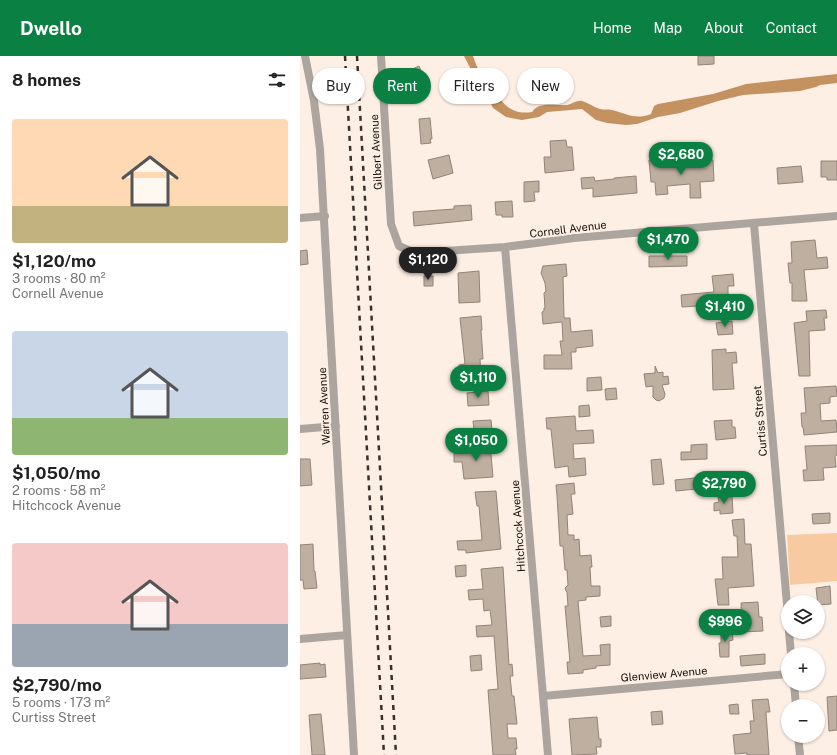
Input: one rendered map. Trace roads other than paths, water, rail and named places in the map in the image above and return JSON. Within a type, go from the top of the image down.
[{"type":"street","name":"Warren Avenue","points":[[306,56],[319,142],[325,216],[354,755]]},
{"type":"street","name":"Gilbert Avenue","points":[[381,56],[391,224],[399,246]]},
{"type":"street","points":[[300,218],[325,216]]},
{"type":"street","name":"Cornell Avenue","points":[[399,246],[415,253],[505,247],[574,238],[837,216]]},
{"type":"street","name":"Curtiss Street","points":[[754,224],[786,595]]},
{"type":"street","name":"Hitchcock Avenue","points":[[505,247],[548,755]]},
{"type":"street","points":[[300,429],[336,426]]},
{"type":"street","points":[[300,639],[347,635]]},
{"type":"street","name":"Glenview Avenue","points":[[543,696],[781,675]]},
{"type":"street","points":[[799,743],[800,755]]},
{"type":"railway","points":[[345,56],[384,755]]},
{"type":"railway","points":[[357,56],[396,755]]}]
